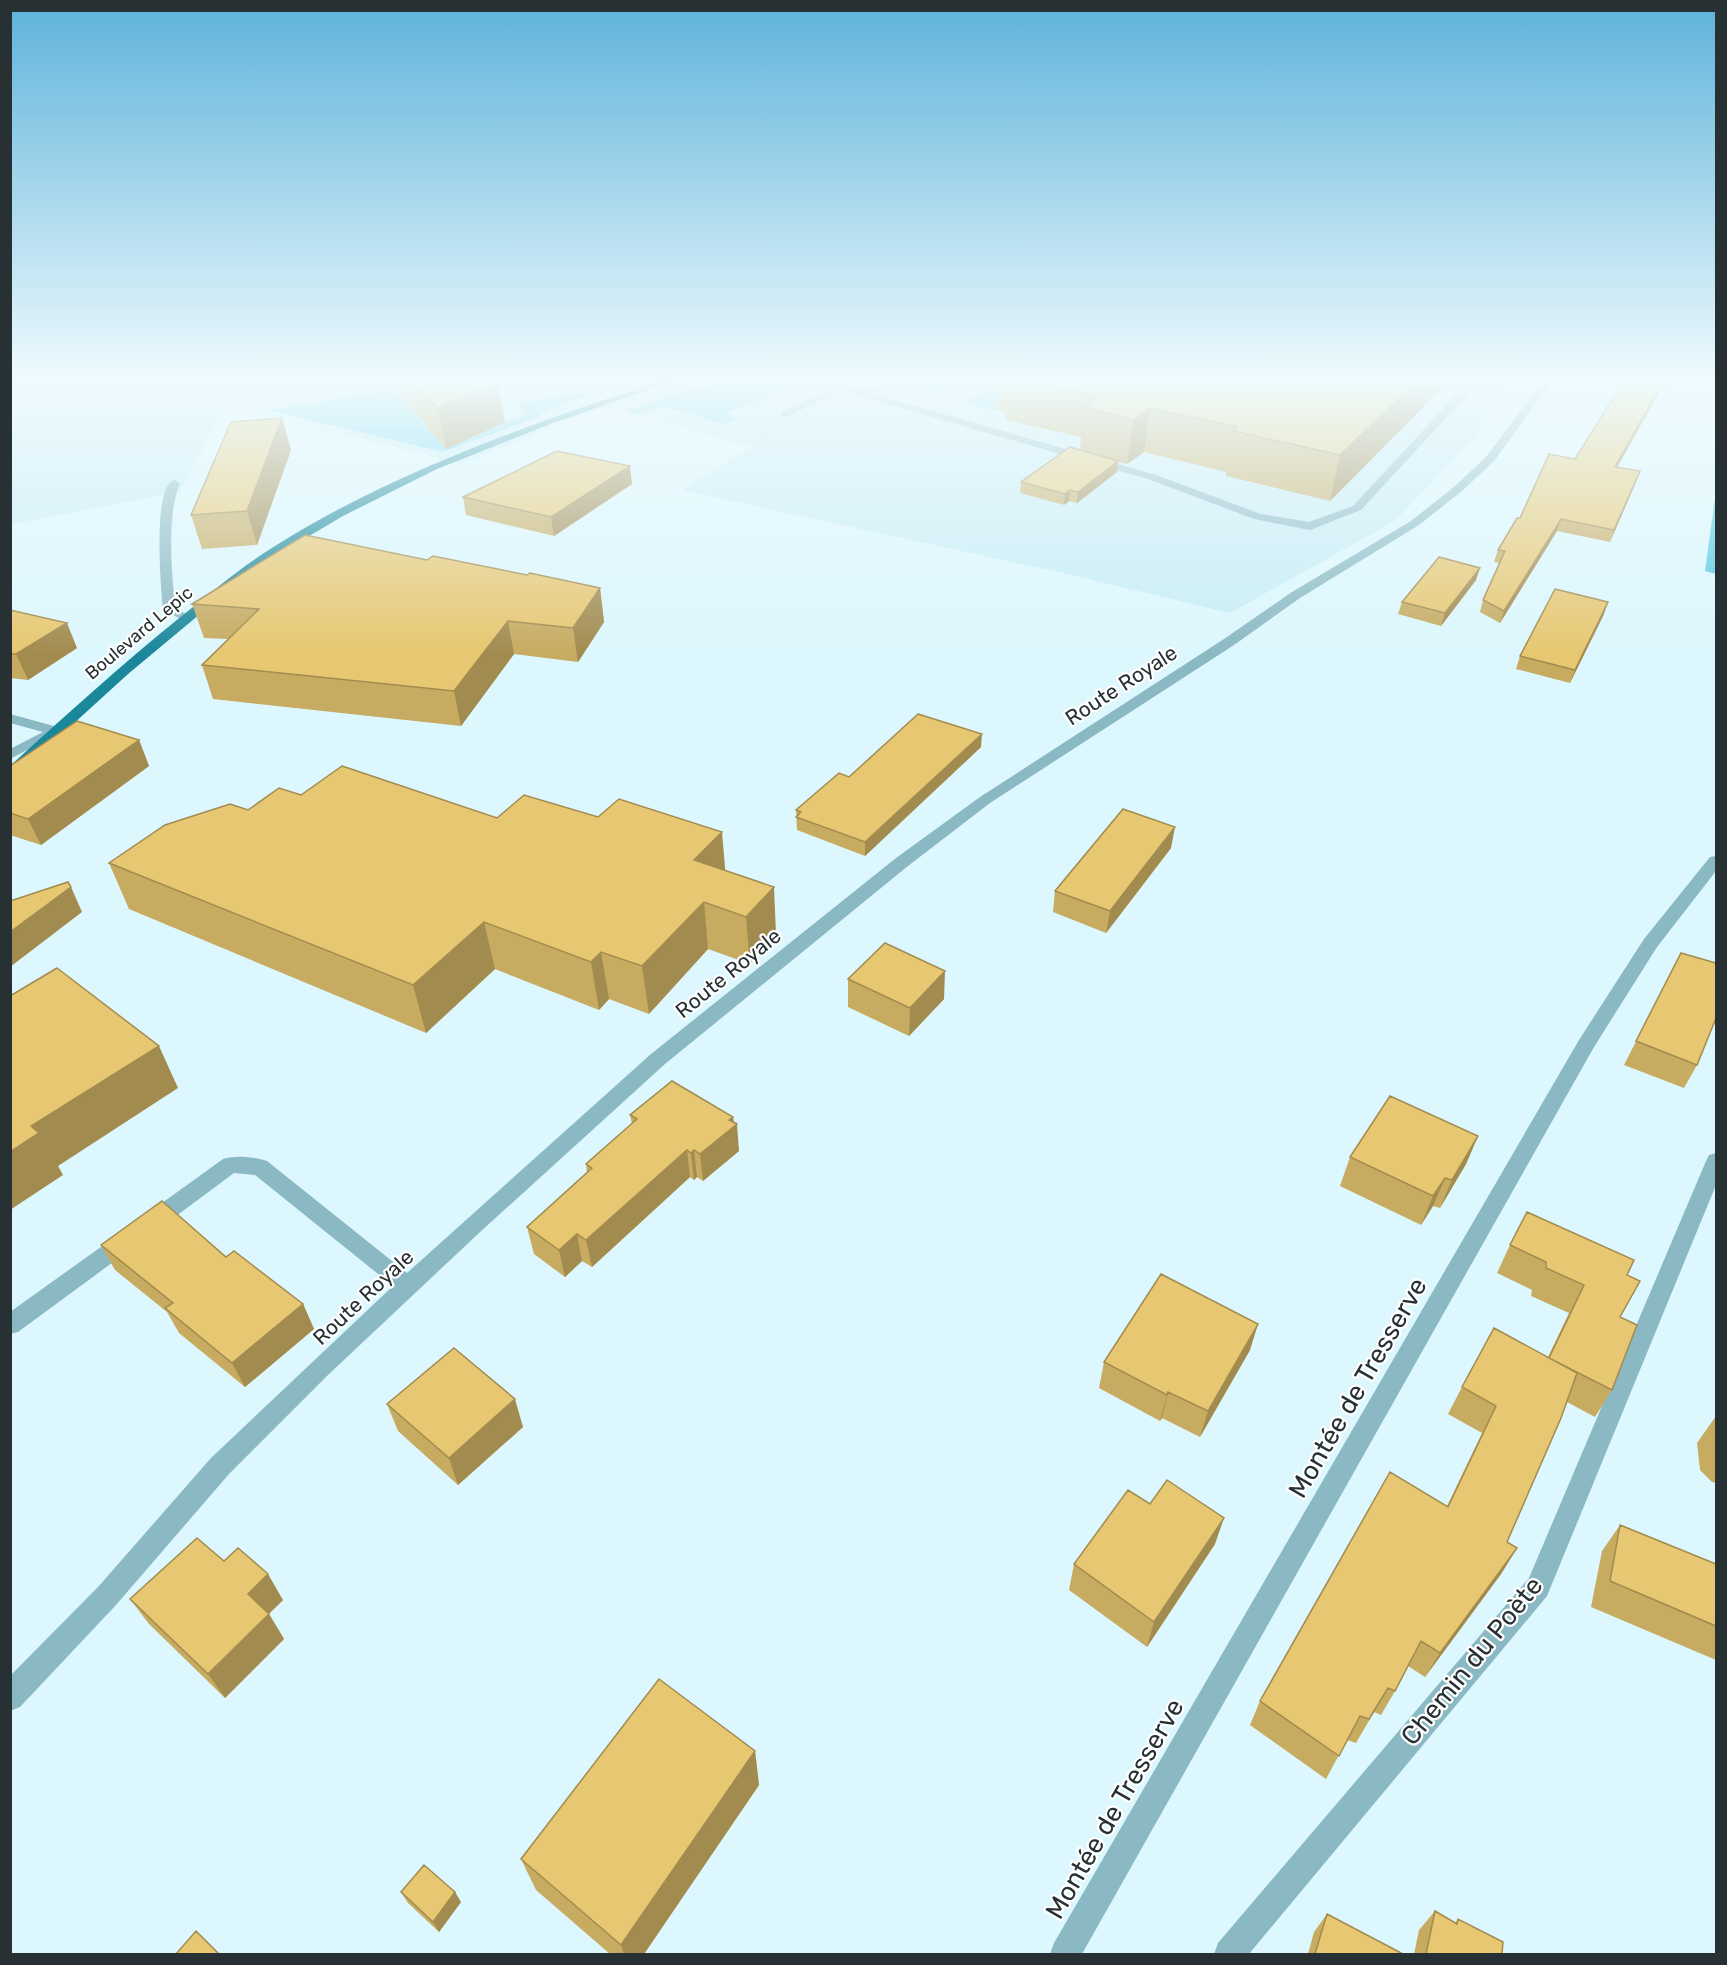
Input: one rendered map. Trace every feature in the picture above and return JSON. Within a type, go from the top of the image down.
[{"type":"main road","name":"Boulevard Lepic","points":[[10,774],[56,731],[187,618],[278,549],[408,479],[428,471]]},
{"type":"street","points":[[1130,471],[1258,517],[1310,526],[1357,508],[1392,471]]},
{"type":"street","name":"Route Royale","points":[[10,1697],[107,1596],[220,1466],[408,1286],[658,1059],[938,834],[985,800],[1229,642],[1296,595],[1415,523],[1478,471]]},
{"type":"street","points":[[174,483],[167,500],[166,578],[169,610],[187,618]]},
{"type":"street","points":[[10,718],[56,731]]},
{"type":"street","name":"Boulevard Lepic","points":[[10,755],[56,731]]},
{"type":"street","name":"Montée de Tresserve","points":[[1065,1954],[1586,1045],[1650,943],[1716,861]]},
{"type":"street","name":"Chemin du Poète","points":[[1229,1954],[1538,1587],[1716,1161]]},
{"type":"street","points":[[10,1324],[230,1165],[260,1167],[408,1286]]},
{"type":"shaded area","points":[[11,471],[191,471],[180,492],[11,524]]},
{"type":"shaded area","points":[[713,471],[1443,471],[1395,521],[1230,613],[1072,575],[681,490]]},
{"type":"shaded area","points":[[1716,491],[1716,574],[1705,571]]},
{"type":"building","points":[[210,471],[262,471],[247,511],[191,515]]},
{"type":"building","points":[[517,471],[623,471],[551,517],[463,497]]},
{"type":"building","points":[[1037,471],[1105,471],[1078,492],[1070,490],[1065,494],[1021,482]]},
{"type":"building","points":[[1541,471],[1640,471],[1614,530],[1561,519],[1504,611],[1483,600],[1505,551],[1498,550],[1517,518],[1520,518]]},
{"type":"building","points":[[305,535],[427,560],[433,556],[600,588],[573,628],[508,621],[454,691],[202,665],[259,609],[192,604]]},
{"type":"building","points":[[1439,557],[1480,568],[1445,613],[1402,602]]},
{"type":"building","points":[[1555,589],[1608,602],[1575,670],[1520,656]]},
{"type":"building","points":[[10,610],[67,623],[16,654],[10,654]]},
{"type":"building","points":[[918,714],[982,734],[865,842],[796,817],[801,812],[796,810],[839,773],[849,777]]},
{"type":"building","points":[[77,721],[139,740],[28,819],[10,813],[10,766]]},
{"type":"building","points":[[342,766],[497,818],[524,795],[598,817],[619,799],[722,832],[694,860],[774,887],[746,917],[704,902],[642,966],[601,952],[591,962],[484,922],[413,985],[109,863],[165,825],[230,804],[248,810],[279,788],[301,795]]},
{"type":"building","points":[[1123,809],[1175,827],[1110,911],[1055,891]]},
{"type":"building","points":[[68,882],[71,887],[10,932],[10,901]]},
{"type":"building","points":[[885,943],[945,971],[910,1008],[848,979]]},
{"type":"building","points":[[1681,953],[1716,963],[1716,1018],[1697,1065],[1636,1041]]},
{"type":"building","points":[[57,968],[159,1046],[31,1126],[39,1133],[10,1152],[10,996]]},
{"type":"building","points":[[672,1081],[733,1117],[729,1120],[737,1124],[700,1154],[694,1150],[691,1153],[687,1150],[586,1240],[577,1234],[559,1250],[527,1227],[592,1168],[586,1164],[637,1119],[630,1115]]},
{"type":"building","points":[[1390,1096],[1478,1136],[1452,1180],[1445,1178],[1433,1196],[1350,1157]]},
{"type":"building","points":[[162,1201],[226,1257],[234,1251],[303,1304],[232,1363],[165,1308],[173,1303],[101,1245]]},
{"type":"building","points":[[1527,1212],[1634,1260],[1627,1275],[1640,1281],[1620,1317],[1637,1325],[1612,1390],[1549,1358],[1584,1285],[1546,1268],[1546,1262],[1510,1245]]},
{"type":"building","points":[[1161,1274],[1258,1324],[1208,1411],[1168,1392],[1167,1395],[1104,1362]]},
{"type":"building","points":[[1494,1328],[1577,1373],[1561,1418],[1507,1542],[1517,1548],[1440,1653],[1421,1641],[1395,1691],[1388,1688],[1369,1719],[1360,1716],[1339,1756],[1260,1701],[1390,1472],[1448,1507],[1496,1406],[1462,1387]]},
{"type":"building","points":[[454,1348],[515,1399],[449,1458],[387,1404]]},
{"type":"building","points":[[1167,1480],[1224,1518],[1154,1622],[1074,1564],[1128,1490],[1150,1504]]},
{"type":"building","points":[[1620,1525],[1716,1564],[1716,1626],[1610,1581]]},
{"type":"building","points":[[197,1538],[224,1561],[238,1548],[268,1574],[248,1594],[269,1614],[208,1674],[130,1599]]},
{"type":"building","points":[[659,1679],[755,1751],[621,1945],[521,1859]]},
{"type":"building","points":[[424,1865],[455,1892],[433,1922],[401,1892]]},
{"type":"building","points":[[1435,1911],[1457,1924],[1458,1919],[1503,1942],[1502,1954],[1426,1954]]},
{"type":"building","points":[[1327,1914],[1403,1954],[1315,1954]]},
{"type":"building","points":[[196,1931],[219,1954],[176,1954]]}]
